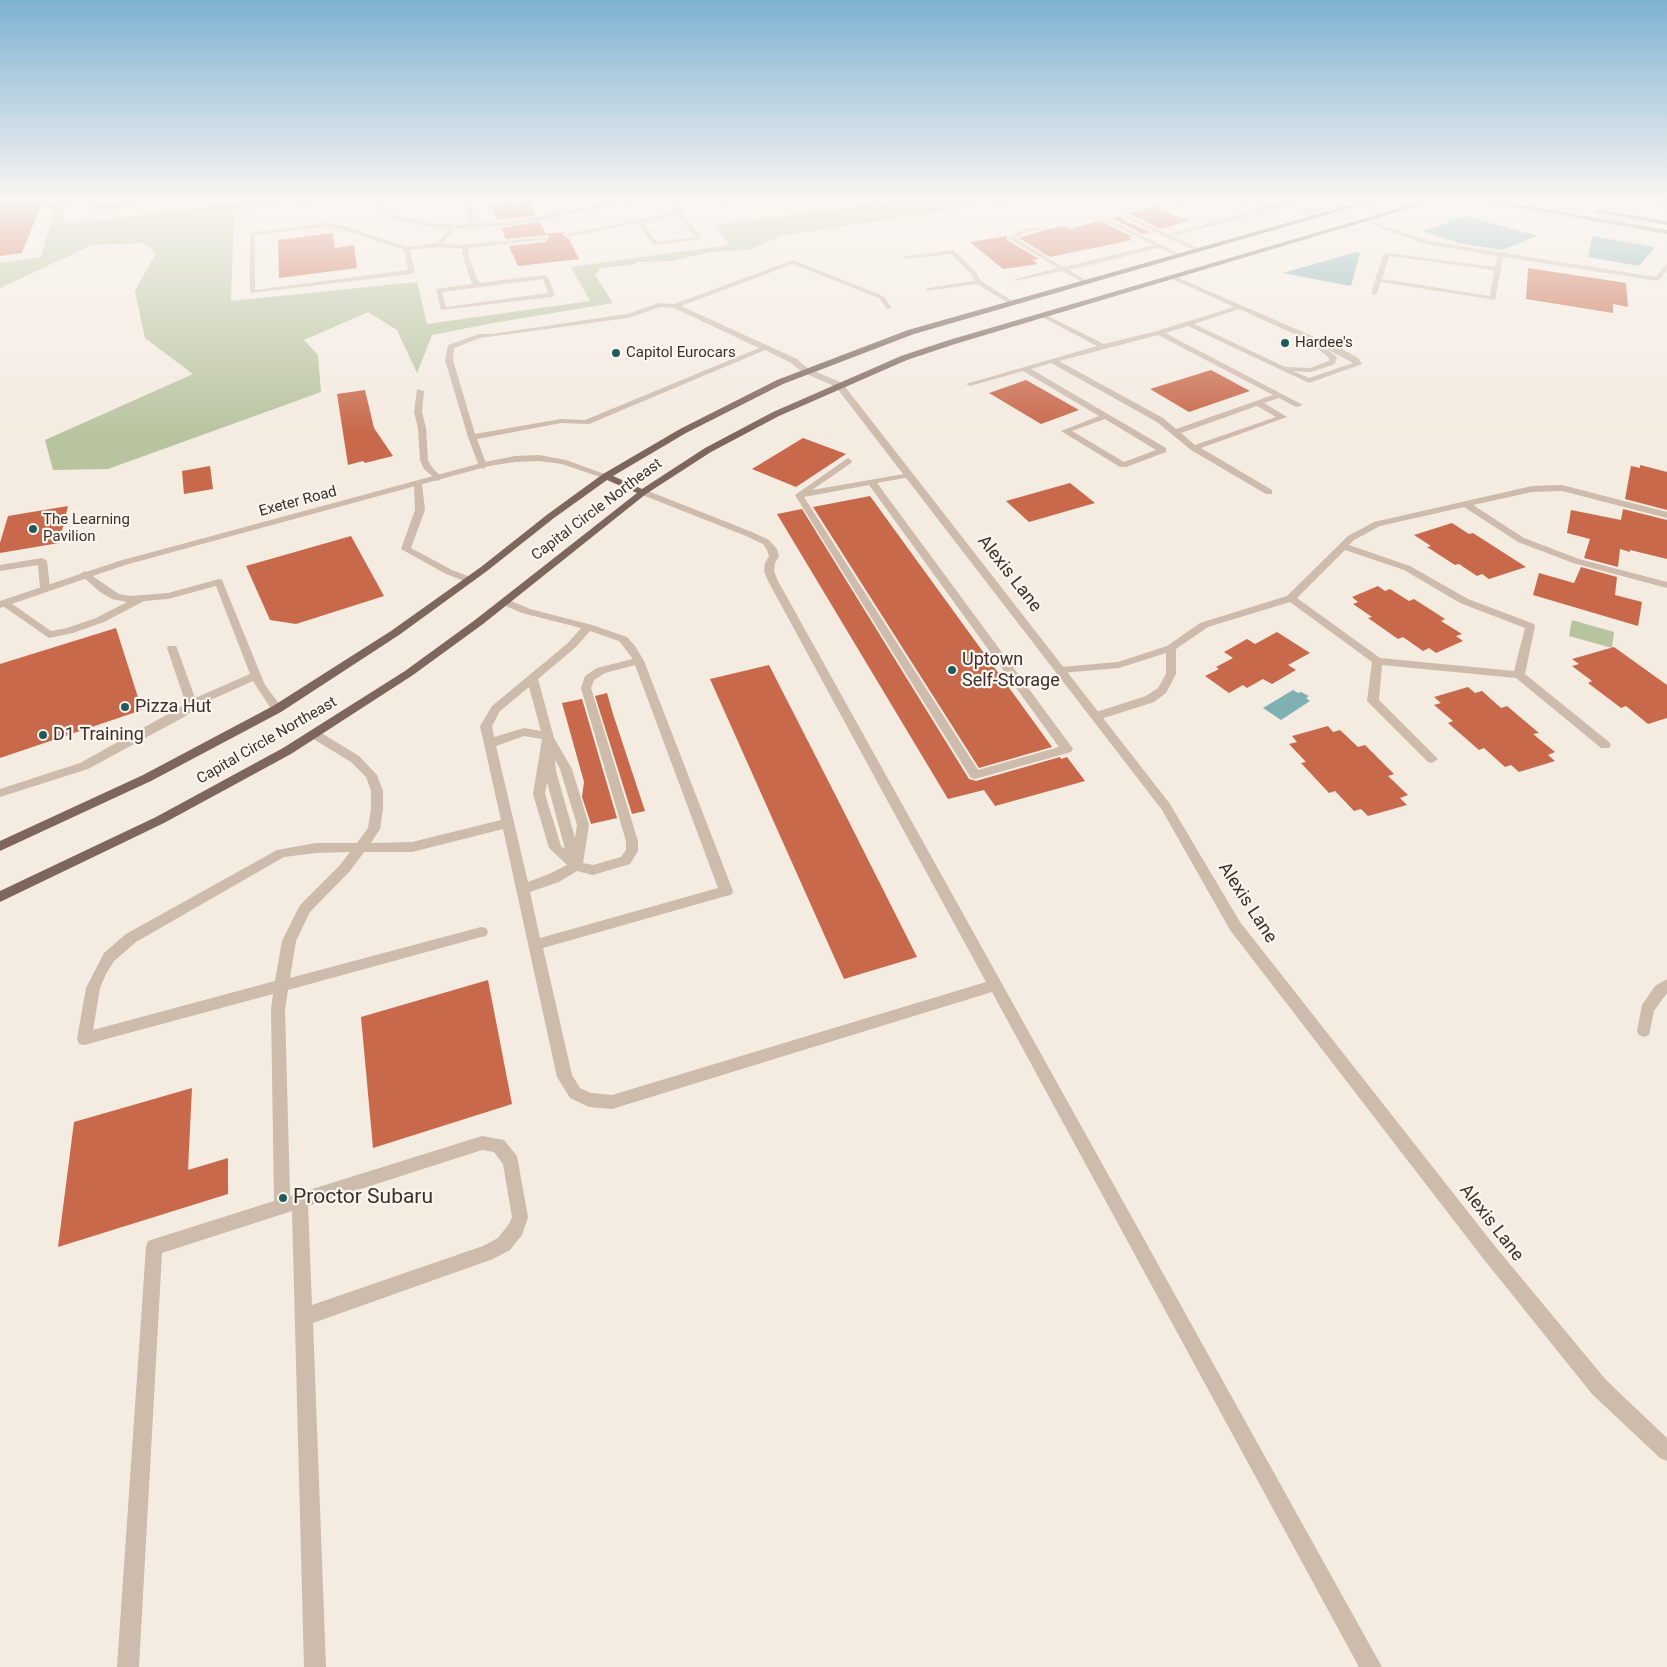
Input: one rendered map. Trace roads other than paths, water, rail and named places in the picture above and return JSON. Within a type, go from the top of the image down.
[{"type":"main road","name":"Capital Circle Northeast","points":[[0,846],[148,778],[277,709],[395,633],[470,580],[551,516],[606,476],[683,431],[807,371],[912,332],[1100,278]]},
{"type":"main road","name":"Capital Circle Northeast","points":[[0,897],[160,820],[287,751],[314,734],[409,672],[504,602],[643,492],[708,450],[776,414],[904,358],[1038,313],[1169,278]]},
{"type":"main road","points":[[1012,302],[1027,308]]},
{"type":"main road","points":[[606,476],[643,492]]},
{"type":"street","points":[[252,278],[252,292],[366,278]]},
{"type":"street","points":[[473,278],[476,285]]},
{"type":"street","points":[[531,278],[438,290],[443,308],[552,294],[546,278]]},
{"type":"street","points":[[483,466],[472,437],[449,360],[452,347],[478,336],[491,336],[628,316],[659,305],[675,306],[751,278]]},
{"type":"street","points":[[833,278],[882,297],[889,308]]},
{"type":"street","points":[[976,278],[978,282],[1012,302]]},
{"type":"street","points":[[1017,280],[1026,278]]},
{"type":"street","points":[[1078,278],[1085,282]]},
{"type":"street","points":[[1174,278],[1341,352],[1355,360],[1358,364],[1309,381],[1189,324]]},
{"type":"street","points":[[1374,293],[1378,280],[1493,299],[1497,278]]},
{"type":"street","points":[[928,290],[978,282]]},
{"type":"street","name":"Alexis Lane","points":[[675,306],[794,361],[807,371],[839,385],[1166,807],[1235,926],[1488,1251],[1599,1387],[1667,1451]]},
{"type":"street","points":[[970,384],[1104,346],[1159,334],[1240,307]]},
{"type":"street","points":[[1038,313],[1104,346]]},
{"type":"street","points":[[1258,315],[1271,325],[1322,349],[1333,357],[1332,362],[1310,370],[1276,366]]},
{"type":"street","points":[[1159,334],[1299,405]]},
{"type":"street","points":[[472,437],[561,421],[586,422],[764,348]]},
{"type":"street","points":[[1053,360],[1152,416],[1194,448],[1269,492]]},
{"type":"street","points":[[1025,368],[1106,416],[1138,436],[1163,450],[1123,465],[1065,431],[1106,416]]},
{"type":"street","points":[[420,392],[418,412],[422,428],[424,460],[427,467],[438,478]]},
{"type":"street","points":[[1175,432],[1280,395]]},
{"type":"street","points":[[1194,448],[1283,417],[1257,403]]},
{"type":"street","name":"Exeter Road","points":[[2,604],[85,574],[438,478],[515,459],[539,458],[563,462],[606,476]]},
{"type":"street","points":[[799,495],[848,461]]},
{"type":"street","points":[[799,495],[907,475]]},
{"type":"street","points":[[799,495],[975,775],[1067,750],[871,482]]},
{"type":"street","points":[[418,484],[420,510],[406,549],[449,572],[470,580]]},
{"type":"street","points":[[1061,670],[1119,665],[1171,648],[1204,624],[1291,598],[1352,538],[1377,524],[1532,489],[1562,488],[1667,515]]},
{"type":"street","points":[[643,492],[749,534],[766,542],[772,549],[774,556],[770,563],[770,571],[773,581],[1371,1667]]},
{"type":"street","points":[[1466,504],[1521,540],[1576,561],[1667,585]]},
{"type":"street","points":[[1343,546],[1408,568],[1464,601],[1530,626],[1519,675]]},
{"type":"street","points":[[0,568],[42,561],[45,588]]},
{"type":"street","points":[[85,574],[104,590],[116,597],[168,596],[219,582],[260,686],[277,709]]},
{"type":"street","points":[[2,604],[49,635],[69,631],[100,620],[140,598]]},
{"type":"street","points":[[1291,598],[1377,661],[1519,675],[1605,745]]},
{"type":"street","points":[[504,602],[526,611],[588,627],[623,639],[639,661],[726,891],[534,945]]},
{"type":"street","points":[[588,627],[572,645],[496,709],[486,726],[565,1077],[575,1093],[589,1100],[612,1102],[996,985]]},
{"type":"street","points":[[172,648],[192,706]]},
{"type":"street","points":[[1097,716],[1150,699],[1162,690],[1171,674],[1171,648]]},
{"type":"street","points":[[548,736],[539,794],[555,848],[576,866],[593,870],[625,861],[632,852],[632,841],[586,688],[589,678],[601,670],[639,661]]},
{"type":"street","points":[[1377,661],[1373,700],[1432,759]]},
{"type":"street","points":[[0,793],[84,766],[180,714],[200,700],[256,676]]},
{"type":"street","points":[[532,677],[548,736],[566,769],[583,824],[576,866]]},
{"type":"street","points":[[490,744],[508,736],[524,732],[548,736]]},
{"type":"street","points":[[282,1206],[278,1009],[288,941],[295,926],[311,903],[345,868],[374,829],[377,809],[376,791],[371,775],[355,759],[314,734]]},
{"type":"street","points":[[481,932],[84,1040],[93,988],[109,957],[131,938],[281,853],[316,848],[412,847],[508,823]]},
{"type":"street","points":[[522,889],[554,878],[576,866]]},
{"type":"street","points":[[1644,1030],[1647,1009],[1660,990],[1667,985]]},
{"type":"street","points":[[128,1667],[154,1247],[482,1143],[498,1146],[511,1161],[520,1217],[516,1229],[504,1244],[486,1253],[304,1317]]},
{"type":"street","points":[[300,1200],[315,1667]]},
{"type":"water","points":[[1308,278],[1353,278],[1351,286]]},
{"type":"water","points":[[1293,690],[1309,696],[1306,698],[1310,701],[1281,720],[1263,708]]},
{"type":"place","name":"Hardee's","points":[[1285,343]]},
{"type":"place","name":"Capitol Eurocars","points":[[616,353]]},
{"type":"place","name":"The Learning Pavilion","points":[[33,529]]},
{"type":"place","name":"Uptown Self-Storage","points":[[952,670]]},
{"type":"place","name":"Pizza Hut","points":[[125,707]]},
{"type":"place","name":"D1 Training","points":[[43,735]]},
{"type":"place","name":"Proctor Subaru","points":[[283,1198]]}]
